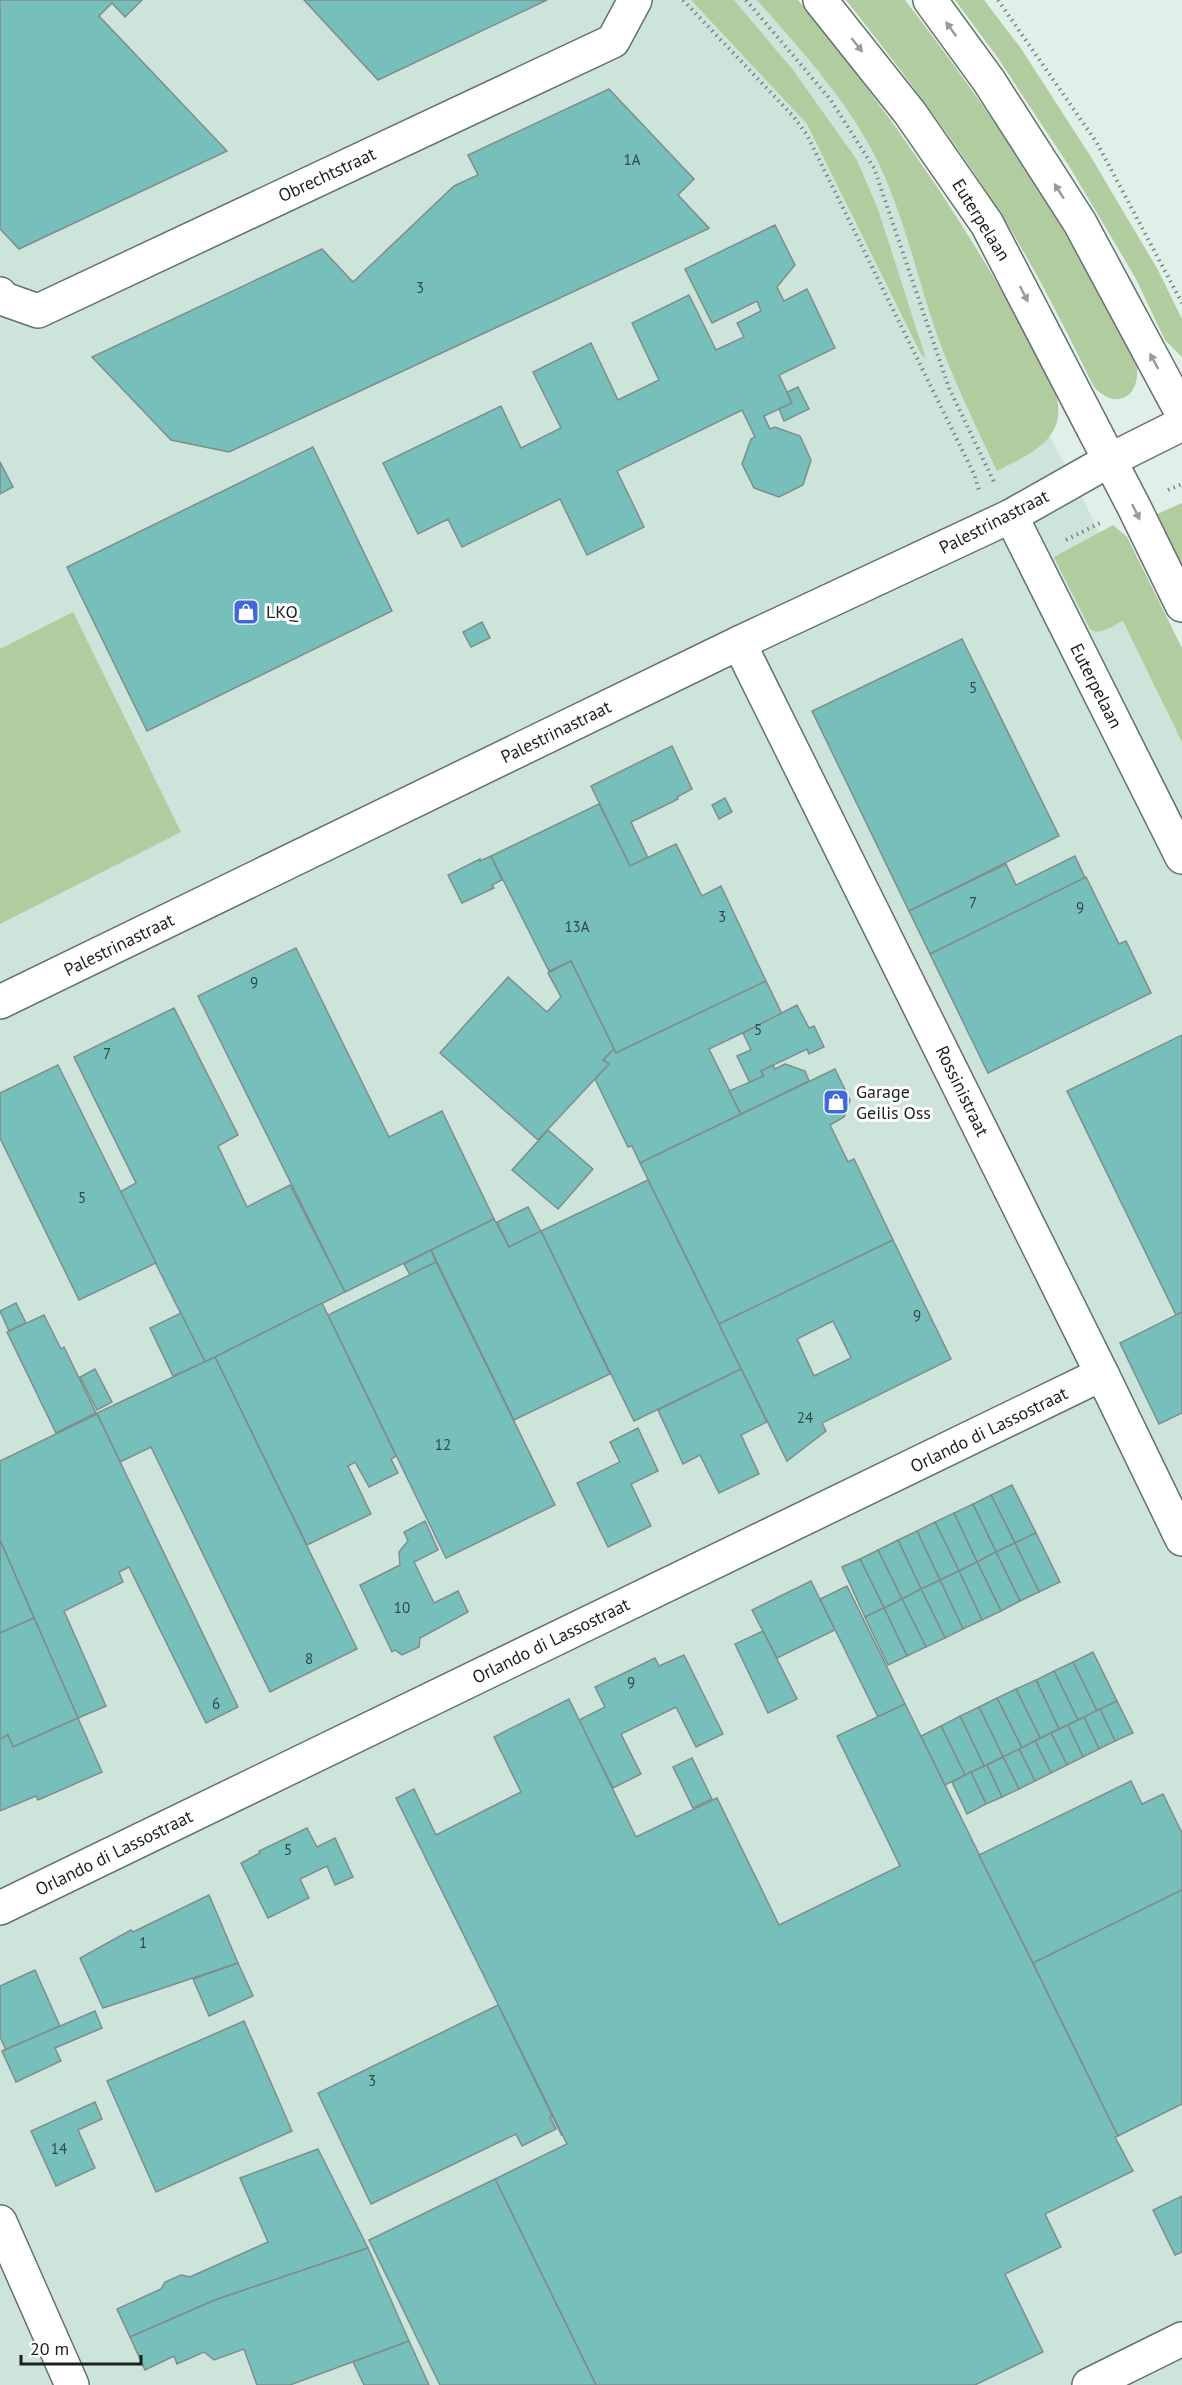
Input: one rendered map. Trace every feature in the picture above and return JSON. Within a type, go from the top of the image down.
[{"type":"street","name":"Obrechtstraat","points":[[0,294],[4,298],[38,311],[613,41],[634,0]]},
{"type":"street","name":"Euterpelaan","points":[[820,0],[910,113],[987,224],[1110,460],[1182,605]]},
{"type":"street","points":[[930,0],[989,81],[1080,223],[1182,413]]},
{"type":"street","points":[[1110,460],[1182,424]]},
{"type":"street","name":"Palestrinastraat","points":[[0,1002],[739,643],[1000,521],[1110,460]]},
{"type":"street","name":"Euterpelaan","points":[[1000,521],[1032,557],[1182,856]]},
{"type":"street","name":"Rossinistraat","points":[[739,643],[1182,1539]]},
{"type":"street","name":"Orlando di Lassostraat","points":[[0,1908],[1102,1374]]},
{"type":"street","points":[[0,2222],[72,2385]]},
{"type":"street","points":[[1089,2385],[1182,2339]]},
{"type":"path","points":[[683,0],[794,117],[807,135],[974,474],[1000,521]]},
{"type":"path","points":[[746,0],[830,99],[874,168],[949,388],[1000,521]]},
{"type":"path","points":[[998,0],[1097,142],[1182,303]]},
{"type":"path","points":[[1032,557],[1182,484]]},
{"type":"shaded area","points":[[0,0],[779,0],[996,335],[1083,499],[1182,703],[1182,2385],[0,2385]]},
{"type":"green space","points":[[693,0],[734,0],[793,70],[857,160],[879,212],[926,359],[921,354],[807,124]]},
{"type":"green space","points":[[757,0],[798,0],[891,121],[976,248],[1048,375],[1056,395],[1058,416],[1055,426],[1050,436],[1035,450],[997,471],[942,347],[900,217],[873,152],[834,92]]},
{"type":"green space","points":[[846,0],[905,0],[952,62],[1018,158],[1086,271],[1137,366],[1135,386],[1131,393],[1119,399],[1111,398],[1094,387],[1038,278],[1001,214],[927,105]]},
{"type":"green space","points":[[955,0],[984,0],[1020,47],[1091,157],[1158,270],[1182,319],[1182,357],[1165,340],[1135,277],[1069,166],[998,58]]},
{"type":"green space","points":[[1182,503],[1182,565],[1157,514]]},
{"type":"green space","points":[[1113,525],[1127,537],[1182,648],[1182,742],[1123,621],[1098,632],[1090,629],[1054,557]]},
{"type":"green space","points":[[73,612],[181,832],[0,924],[0,649]]},
{"type":"building","points":[[0,0],[142,0],[125,17],[112,3],[99,16],[227,151],[19,249],[0,229]]},
{"type":"building","points":[[304,0],[547,0],[378,80]]},
{"type":"building","points":[[609,89],[694,179],[678,195],[708,229],[229,452],[171,440],[92,357],[322,249],[353,282],[454,186],[478,175],[468,155]]},
{"type":"building","points":[[775,225],[795,265],[777,287],[784,301],[807,289],[835,348],[779,375],[792,403],[764,416],[770,429],[775,427],[800,436],[811,460],[803,485],[779,497],[754,488],[742,464],[751,439],[755,437],[742,410],[617,471],[644,527],[587,555],[560,499],[462,547],[448,519],[418,534],[383,463],[501,406],[521,448],[561,428],[533,372],[591,343],[618,400],[659,380],[632,323],[689,295],[716,350],[744,337],[737,323],[761,311],[757,301],[712,323],[685,269]]},
{"type":"building","points":[[798,387],[809,409],[784,421],[779,409],[792,403],[787,392]]},
{"type":"building","points":[[313,447],[392,611],[147,731],[67,567]]},
{"type":"building","points":[[0,462],[13,487],[0,494]]},
{"type":"building","points":[[482,622],[490,638],[471,647],[463,632]]},
{"type":"building","points":[[962,639],[1059,836],[909,911],[812,711]]},
{"type":"building","points":[[672,746],[692,789],[677,797],[678,799],[631,822],[648,858],[630,866],[591,786]]},
{"type":"building","points":[[725,798],[732,812],[719,819],[712,805]]},
{"type":"building","points":[[599,804],[630,866],[676,844],[702,896],[721,886],[766,981],[616,1053],[571,961],[549,971],[491,856]]},
{"type":"building","points":[[491,856],[502,880],[492,885],[494,888],[462,903],[448,875]]},
{"type":"building","points":[[1075,856],[1085,878],[930,954],[909,911],[1006,864],[1016,885]]},
{"type":"building","points":[[1086,877],[1119,944],[1126,941],[1151,993],[988,1073],[930,954]]},
{"type":"building","points":[[296,948],[389,1137],[442,1111],[494,1219],[345,1292],[198,996]]},
{"type":"building","points":[[571,961],[614,1049],[603,1060],[609,1064],[538,1140],[440,1053],[508,977],[547,1012],[561,997],[548,973]]},
{"type":"building","points":[[766,981],[782,1014],[709,1049],[741,1114],[640,1163],[632,1146],[628,1147],[595,1079],[609,1064],[603,1060],[614,1049],[616,1053]]},
{"type":"building","points":[[797,1005],[809,1028],[814,1026],[824,1047],[809,1054],[807,1049],[761,1071],[764,1076],[750,1083],[737,1056],[751,1050],[743,1033]]},
{"type":"building","points":[[174,1008],[238,1135],[218,1146],[247,1207],[290,1185],[345,1292],[205,1362],[120,1192],[136,1183],[74,1057]]},
{"type":"building","points":[[1182,1035],[1182,1312],[1176,1315],[1067,1091]]},
{"type":"building","points":[[785,1064],[805,1071],[809,1081],[741,1114],[729,1091],[764,1076],[761,1071],[773,1065],[775,1069]]},
{"type":"building","points":[[58,1065],[156,1263],[79,1300],[0,1138],[0,1093]]},
{"type":"building","points":[[835,1069],[850,1100],[844,1117],[830,1125],[848,1162],[854,1159],[893,1240],[719,1324],[640,1163]]},
{"type":"building","points":[[548,1130],[593,1169],[558,1209],[512,1170]]},
{"type":"building","points":[[648,1180],[741,1369],[634,1421],[541,1231]]},
{"type":"building","points":[[528,1207],[541,1232],[509,1247],[497,1222]]},
{"type":"building","points":[[494,1219],[509,1247],[541,1231],[610,1374],[514,1420],[431,1250]]},
{"type":"building","points":[[893,1240],[951,1359],[822,1423],[826,1431],[787,1461],[719,1324]],"holes":[[[833,1321],[851,1358],[814,1376],[797,1339]]]},
{"type":"building","points":[[431,1250],[436,1262],[410,1275],[404,1264]]},
{"type":"building","points":[[436,1262],[555,1505],[446,1558],[328,1315]]},
{"type":"building","points":[[16,1303],[26,1323],[9,1331],[0,1311]]},
{"type":"building","points":[[322,1303],[396,1456],[391,1459],[398,1473],[369,1487],[355,1462],[348,1466],[371,1514],[307,1545],[215,1357]]},
{"type":"building","points":[[1182,1312],[1182,1413],[1159,1424],[1120,1343]]},
{"type":"building","points":[[181,1313],[205,1362],[173,1376],[150,1328]]},
{"type":"building","points":[[44,1315],[61,1349],[64,1347],[96,1413],[56,1433],[7,1332]]},
{"type":"building","points":[[215,1357],[357,1649],[270,1692],[151,1447],[120,1462],[97,1413]]},
{"type":"building","points":[[95,1369],[112,1402],[97,1410],[80,1377]]},
{"type":"building","points":[[741,1369],[767,1422],[741,1435],[759,1474],[719,1493],[700,1455],[683,1464],[658,1410]]},
{"type":"building","points":[[97,1414],[238,1707],[206,1723],[129,1567],[119,1572],[123,1582],[64,1611],[106,1706],[78,1718],[0,1540],[0,1461]]},
{"type":"building","points":[[638,1428],[658,1471],[631,1484],[651,1526],[608,1547],[577,1483],[620,1462],[610,1442]]},
{"type":"building","points":[[1012,1485],[1036,1533],[1015,1543],[991,1495]]},
{"type":"building","points":[[991,1495],[1015,1543],[996,1552],[973,1504]]},
{"type":"building","points":[[973,1504],[996,1552],[977,1562],[954,1513]]},
{"type":"building","points":[[954,1513],[977,1562],[959,1571],[935,1522]]},
{"type":"building","points":[[425,1521],[438,1550],[414,1562],[434,1603],[458,1591],[468,1612],[420,1638],[419,1647],[402,1655],[395,1650],[392,1652],[360,1585],[400,1565],[399,1552],[408,1541],[404,1532]]},
{"type":"building","points":[[935,1522],[959,1571],[940,1580],[917,1531]]},
{"type":"building","points":[[917,1531],[940,1580],[921,1589],[898,1540]]},
{"type":"building","points":[[1036,1533],[1060,1582],[1039,1592],[1015,1543]]},
{"type":"building","points":[[0,1540],[34,1618],[0,1633]]},
{"type":"building","points":[[898,1540],[921,1589],[902,1599],[878,1550]]},
{"type":"building","points":[[1015,1543],[1039,1592],[1020,1601],[996,1552]]},
{"type":"building","points":[[878,1550],[902,1599],[884,1608],[860,1559]]},
{"type":"building","points":[[996,1552],[1020,1601],[1001,1611],[977,1562]]},
{"type":"building","points":[[860,1559],[884,1608],[865,1617],[842,1567]]},
{"type":"building","points":[[977,1562],[1001,1611],[982,1620],[959,1571]]},
{"type":"building","points":[[959,1571],[982,1620],[963,1629],[940,1580]]},
{"type":"building","points":[[940,1580],[963,1629],[945,1638],[921,1589]]},
{"type":"building","points":[[811,1581],[835,1630],[777,1658],[752,1610]]},
{"type":"building","points":[[847,1586],[905,1704],[878,1717],[820,1599]]},
{"type":"building","points":[[921,1589],[945,1638],[926,1647],[902,1599]]},
{"type":"building","points":[[902,1599],[926,1647],[907,1656],[884,1608]]},
{"type":"building","points":[[884,1608],[907,1656],[888,1665],[865,1617]]},
{"type":"building","points":[[34,1618],[78,1718],[13,1747],[8,1735],[0,1739],[0,1633]]},
{"type":"building","points":[[763,1631],[797,1699],[768,1713],[735,1644]]},
{"type":"building","points":[[1093,1652],[1117,1701],[1097,1711],[1073,1662]]},
{"type":"building","points":[[684,1655],[723,1734],[696,1747],[676,1707],[621,1734],[641,1774],[613,1788],[579,1720],[605,1707],[595,1687],[655,1658],[659,1666]]},
{"type":"building","points":[[1073,1662],[1097,1711],[1078,1720],[1054,1671]]},
{"type":"building","points":[[1054,1671],[1078,1720],[1059,1729],[1036,1680]]},
{"type":"building","points":[[1036,1680],[1059,1729],[1040,1738],[1016,1689]]},
{"type":"building","points":[[1016,1689],[1040,1738],[1022,1748],[997,1698]]},
{"type":"building","points":[[997,1698],[1022,1748],[1003,1757],[979,1707]]},
{"type":"building","points":[[569,1699],[636,1837],[717,1798],[779,1925],[900,1866],[837,1736],[905,1704],[1118,2136],[1115,2137],[1133,2171],[1045,2214],[1061,2247],[1005,2274],[1043,2352],[975,2385],[596,2385],[495,2179],[567,2144],[396,1798],[414,1789],[436,1835],[521,1792],[494,1737]]},
{"type":"building","points":[[1117,1701],[1133,1733],[1115,1741],[1100,1709]]},
{"type":"building","points":[[979,1707],[1003,1757],[984,1766],[960,1716]]},
{"type":"building","points":[[1100,1709],[1115,1741],[1099,1749],[1084,1717]]},
{"type":"building","points":[[960,1716],[984,1766],[965,1775],[941,1726]]},
{"type":"building","points":[[1084,1717],[1099,1749],[1083,1757],[1068,1725]]},
{"type":"building","points":[[78,1718],[102,1772],[38,1800],[36,1796],[0,1811],[0,1739],[8,1735],[13,1747]]},
{"type":"building","points":[[1068,1725],[1083,1757],[1067,1765],[1051,1733]]},
{"type":"building","points":[[941,1726],[965,1775],[945,1785],[921,1736]]},
{"type":"building","points":[[1051,1733],[1067,1765],[1051,1773],[1035,1741]]},
{"type":"building","points":[[1035,1741],[1051,1773],[1035,1781],[1019,1749]]},
{"type":"building","points":[[1019,1749],[1035,1781],[1019,1789],[1003,1757]]},
{"type":"building","points":[[1003,1757],[1019,1789],[1002,1797],[987,1765]]},
{"type":"building","points":[[692,1758],[712,1799],[693,1808],[673,1767]]},
{"type":"building","points":[[987,1765],[1002,1797],[986,1804],[971,1772]]},
{"type":"building","points":[[971,1772],[986,1804],[967,1814],[952,1782]]},
{"type":"building","points":[[1131,1781],[1142,1804],[1163,1794],[1182,1833],[1182,1890],[1033,1963],[979,1855]]},
{"type":"building","points":[[307,1828],[317,1847],[335,1838],[353,1877],[335,1885],[327,1866],[300,1879],[309,1898],[268,1918],[241,1863],[260,1853],[259,1851]]},
{"type":"building","points":[[1182,1890],[1182,2104],[1118,2136],[1033,1963]]},
{"type":"building","points":[[209,1895],[238,1963],[103,2008],[80,1958],[131,1930],[133,1932]]},
{"type":"building","points":[[238,1963],[253,1996],[209,2016],[193,1979]]},
{"type":"building","points":[[35,1970],[60,2026],[6,2050],[0,2037],[0,1986]]},
{"type":"building","points":[[498,2005],[562,2136],[552,2116],[550,2117],[556,2129],[522,2146],[516,2134],[371,2204],[318,2093]]},
{"type":"building","points":[[95,2011],[102,2028],[55,2048],[61,2061],[16,2082],[2,2051]]},
{"type":"building","points":[[244,2021],[292,2131],[156,2192],[107,2081]]},
{"type":"building","points":[[95,2102],[102,2119],[78,2130],[95,2168],[56,2186],[31,2131]]},
{"type":"building","points":[[318,2149],[368,2248],[215,2300],[130,2337],[117,2309],[161,2289],[165,2282],[181,2275],[190,2277],[268,2242],[240,2178]]},
{"type":"building","points":[[495,2179],[596,2385],[440,2385],[369,2240]]},
{"type":"building","points":[[1182,2196],[1182,2252],[1175,2255],[1153,2210]]},
{"type":"building","points":[[368,2248],[409,2341],[290,2385],[257,2385],[244,2349],[214,2360],[204,2352],[177,2364],[174,2356],[145,2370],[130,2337],[215,2300]]},
{"type":"building","points":[[409,2341],[429,2385],[364,2385],[353,2362]]},
{"type":"place","name":"LKQ","points":[[246,612]]},
{"type":"place","name":"Garage Geilis Oss","points":[[836,1102]]}]
